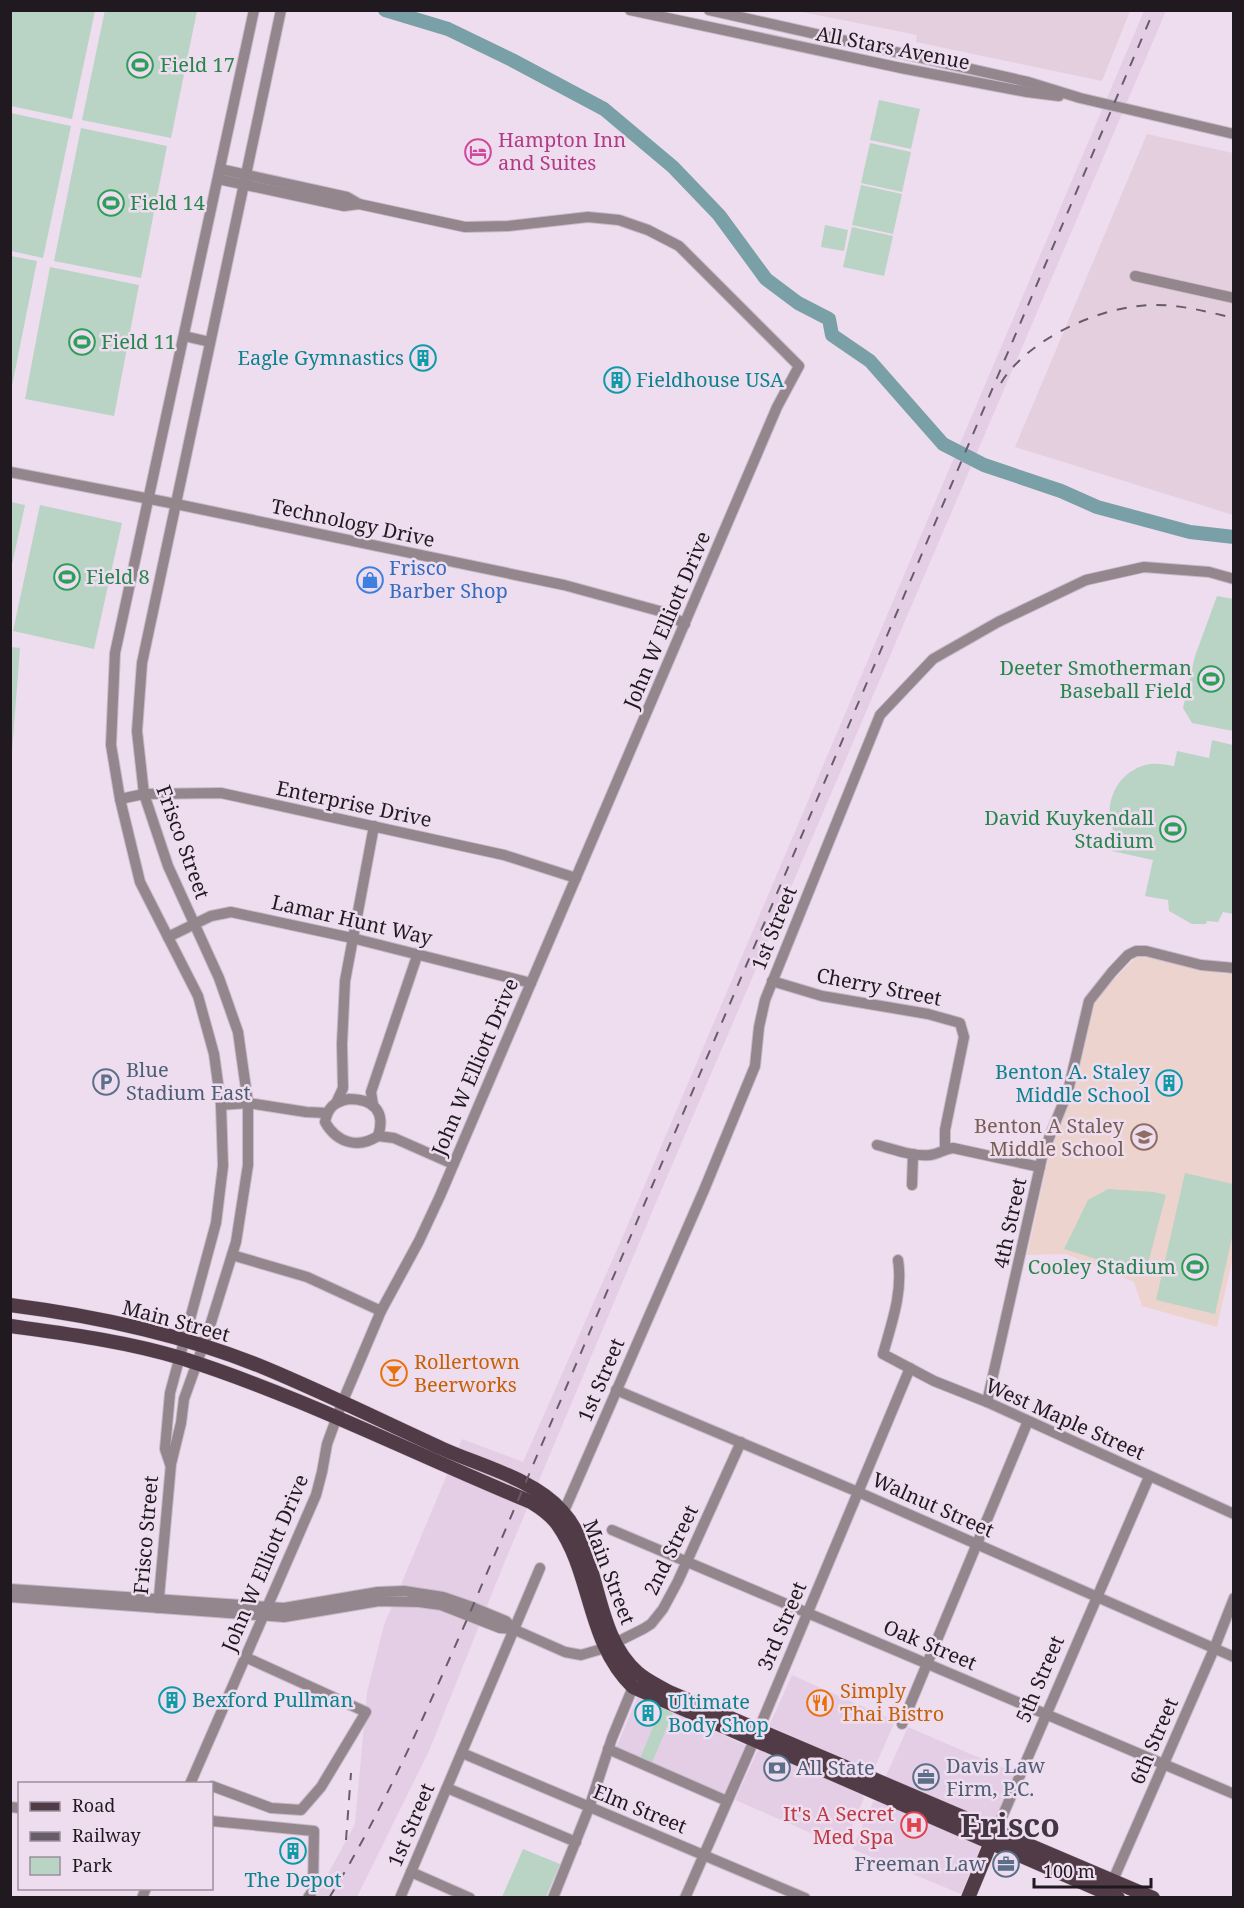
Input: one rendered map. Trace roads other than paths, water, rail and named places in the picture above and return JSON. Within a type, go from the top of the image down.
[{"type":"main road","name":"Main Street","points":[[10,1305],[79,1315],[203,1346],[265,1368],[525,1483],[545,1495],[561,1519],[578,1534],[608,1626],[610,1645],[619,1670],[633,1687],[756,1734],[993,1837],[1110,1896]]},
{"type":"main road","name":"Main Street","points":[[10,1326],[88,1337],[178,1358],[259,1385],[531,1502],[552,1517],[561,1519]]},
{"type":"main road","name":"Main Street","points":[[610,1645],[637,1673],[651,1682],[756,1734]]},
{"type":"main road","name":"Main Street","points":[[993,1837],[1113,1880],[1153,1898]]},
{"type":"main road","name":"5th Street","points":[[968,1898],[993,1837]]},
{"type":"street","name":"Frisco Street","points":[[171,1464],[165,1449],[170,1393],[216,1223],[223,1166],[221,1105],[214,1054],[198,996],[140,882],[120,799],[111,745],[115,653],[254,10]]},
{"type":"street","name":"Frisco Street","points":[[158,1604],[171,1464],[184,1399],[236,1242],[248,1165],[248,1103],[238,1032],[219,978],[168,866],[144,794],[137,731],[142,663],[281,10]]},
{"type":"street","name":"All Stars Avenue","points":[[630,10],[966,81],[1027,92],[1080,98]]},
{"type":"street","name":"All Stars Avenue","points":[[709,10],[753,15],[1028,82],[1080,98],[1233,134]]},
{"type":"street","points":[[748,36],[753,15]]},
{"type":"street","points":[[966,81],[968,68]]},
{"type":"street","points":[[219,174],[245,180]]},
{"type":"street","name":"John W Elliott Drive","points":[[191,1780],[316,1495],[327,1444],[336,1417],[381,1311],[419,1240],[453,1164],[777,407],[799,366],[679,246],[648,230],[619,220],[588,217],[508,226],[465,226],[359,204],[344,206],[245,180]]},
{"type":"street","points":[[1135,276],[1233,298]]},
{"type":"street","points":[[184,336],[210,342]]},
{"type":"street","name":"Technology Drive","points":[[10,472],[176,504],[564,585],[663,612],[685,624]]},
{"type":"street","name":"1st Street","points":[[561,1519],[704,1190],[755,1066],[759,1027],[765,1000],[880,716],[933,659],[1008,617],[1086,580],[1144,567],[1209,572],[1233,579]]},
{"type":"street","name":"Enterprise Drive","points":[[120,799],[144,794],[221,793],[504,855],[576,878]]},
{"type":"street","points":[[326,1118],[343,1088],[342,1044],[345,981],[375,826]]},
{"type":"street","name":"Lamar Hunt Way","points":[[168,937],[211,916],[231,912],[418,953],[531,982]]},
{"type":"street","name":"4th Street","points":[[987,1402],[1043,1153],[1068,1091],[1089,1001],[1128,955],[1136,951],[1146,951],[1201,965],[1233,968]]},
{"type":"street","points":[[326,1118],[330,1131],[350,1143],[370,1142],[378,1136],[382,1125],[371,1092],[418,953]]},
{"type":"street","name":"Cherry Street","points":[[772,981],[822,996],[928,1014],[960,1023],[964,1037],[945,1130],[945,1149]]},
{"type":"street","points":[[343,1088],[354,1099],[374,1105]]},
{"type":"street","points":[[337,1101],[354,1099],[371,1092]]},
{"type":"street","points":[[221,1105],[248,1103],[306,1112],[326,1118]]},
{"type":"street","points":[[382,1125],[393,1137]]},
{"type":"street","points":[[378,1136],[393,1137],[453,1164]]},
{"type":"street","points":[[877,1145],[924,1156],[938,1154],[945,1149],[970,1151],[1040,1167]]},
{"type":"street","points":[[912,1185],[913,1154]]},
{"type":"street","points":[[232,1256],[308,1278],[381,1311]]},
{"type":"street","name":"West Maple Street","points":[[898,1260],[900,1276],[898,1296],[883,1354],[934,1381],[987,1402],[1233,1514]]},
{"type":"street","name":"3rd Street","points":[[685,1898],[910,1368]]},
{"type":"street","name":"Walnut Street","points":[[616,1390],[858,1492],[1233,1657]]},
{"type":"street","points":[[902,1724],[1028,1422]]},
{"type":"street","name":"2nd Street","points":[[158,1604],[264,1612],[284,1617],[379,1601],[401,1600],[441,1605],[500,1628],[513,1629],[570,1654],[581,1654],[610,1645],[651,1624],[663,1609],[687,1563],[741,1442]]},
{"type":"street","name":"5th Street","points":[[993,1837],[1149,1477]]},
{"type":"street","name":"Oak Street","points":[[612,1530],[1233,1794]]},
{"type":"street","name":"1st Street","points":[[400,1898],[540,1569]]},
{"type":"street","points":[[10,1589],[158,1604]]},
{"type":"street","points":[[10,1597],[158,1604]]},
{"type":"street","name":"6th Street","points":[[1110,1896],[1113,1880],[1214,1649],[1233,1598]]},
{"type":"street","points":[[213,1786],[271,1808],[301,1810],[321,1787],[366,1712],[245,1657]]},
{"type":"street","points":[[553,1898],[633,1687]]},
{"type":"street","points":[[608,1749],[727,1801]]},
{"type":"street","name":"Elm Street","points":[[462,1753],[805,1898]]},
{"type":"street","points":[[447,1788],[576,1842]]},
{"type":"street","points":[[213,1821],[315,1831],[313,1890],[308,1898]]},
{"type":"street","points":[[411,1872],[470,1898]]},
{"type":"waterway","points":[[385,10],[448,29],[604,109],[673,167],[719,215],[766,279],[798,303],[829,319],[832,335],[870,361],[943,444],[984,465],[1061,491],[1097,507],[1190,532],[1234,537]]},
{"type":"railway","points":[[329,1898],[387,1794],[469,1615],[1154,10]]},
{"type":"railway","points":[[1001,383],[1013,367],[1048,338],[1092,317],[1114,310],[1136,306],[1166,305],[1234,318]]},
{"type":"railway","points":[[346,1840],[351,1773]]},
{"type":"place","name":"Field 17","points":[[140,65]]},
{"type":"place","name":"Hampton Inn and Suites","points":[[478,152]]},
{"type":"place","name":"Field 14","points":[[111,203]]},
{"type":"place","name":"Field 11","points":[[82,342]]},
{"type":"place","name":"Eagle Gymnastics","points":[[423,358]]},
{"type":"place","name":"Fieldhouse USA","points":[[617,380]]},
{"type":"place","name":"Field 8","points":[[67,577]]},
{"type":"place","name":"Frisco Barber Shop","points":[[370,580]]},
{"type":"place","name":"Deeter Smotherman Baseball Field","points":[[1211,679]]},
{"type":"place","name":"David Kuykendall Stadium","points":[[1173,829]]},
{"type":"place","name":"Blue Stadium East","points":[[106,1082]]},
{"type":"place","name":"Benton A. Staley Middle School","points":[[1169,1083]]},
{"type":"place","name":"Benton A Staley Middle School","points":[[1144,1137]]},
{"type":"place","name":"Cooley Stadium","points":[[1195,1267]]},
{"type":"place","name":"Rollertown Beerworks","points":[[394,1373]]},
{"type":"place","name":"Bexford Pullman","points":[[172,1700]]},
{"type":"place","name":"Simply Thai Bistro","points":[[820,1703]]},
{"type":"place","name":"Ultimate Body Shop","points":[[648,1713]]},
{"type":"place","name":"All State","points":[[777,1768]]},
{"type":"place","name":"Davis Law Firm, P.C.","points":[[926,1777]]},
{"type":"place","name":"It's A Secret Med Spa","points":[[914,1825]]},
{"type":"place","name":"The Depot","points":[[293,1851]]},
{"type":"place","name":"Freeman Law","points":[[1006,1864]]},
{"type":"district","name":"Frisco","points":[[1010,1826]]}]
